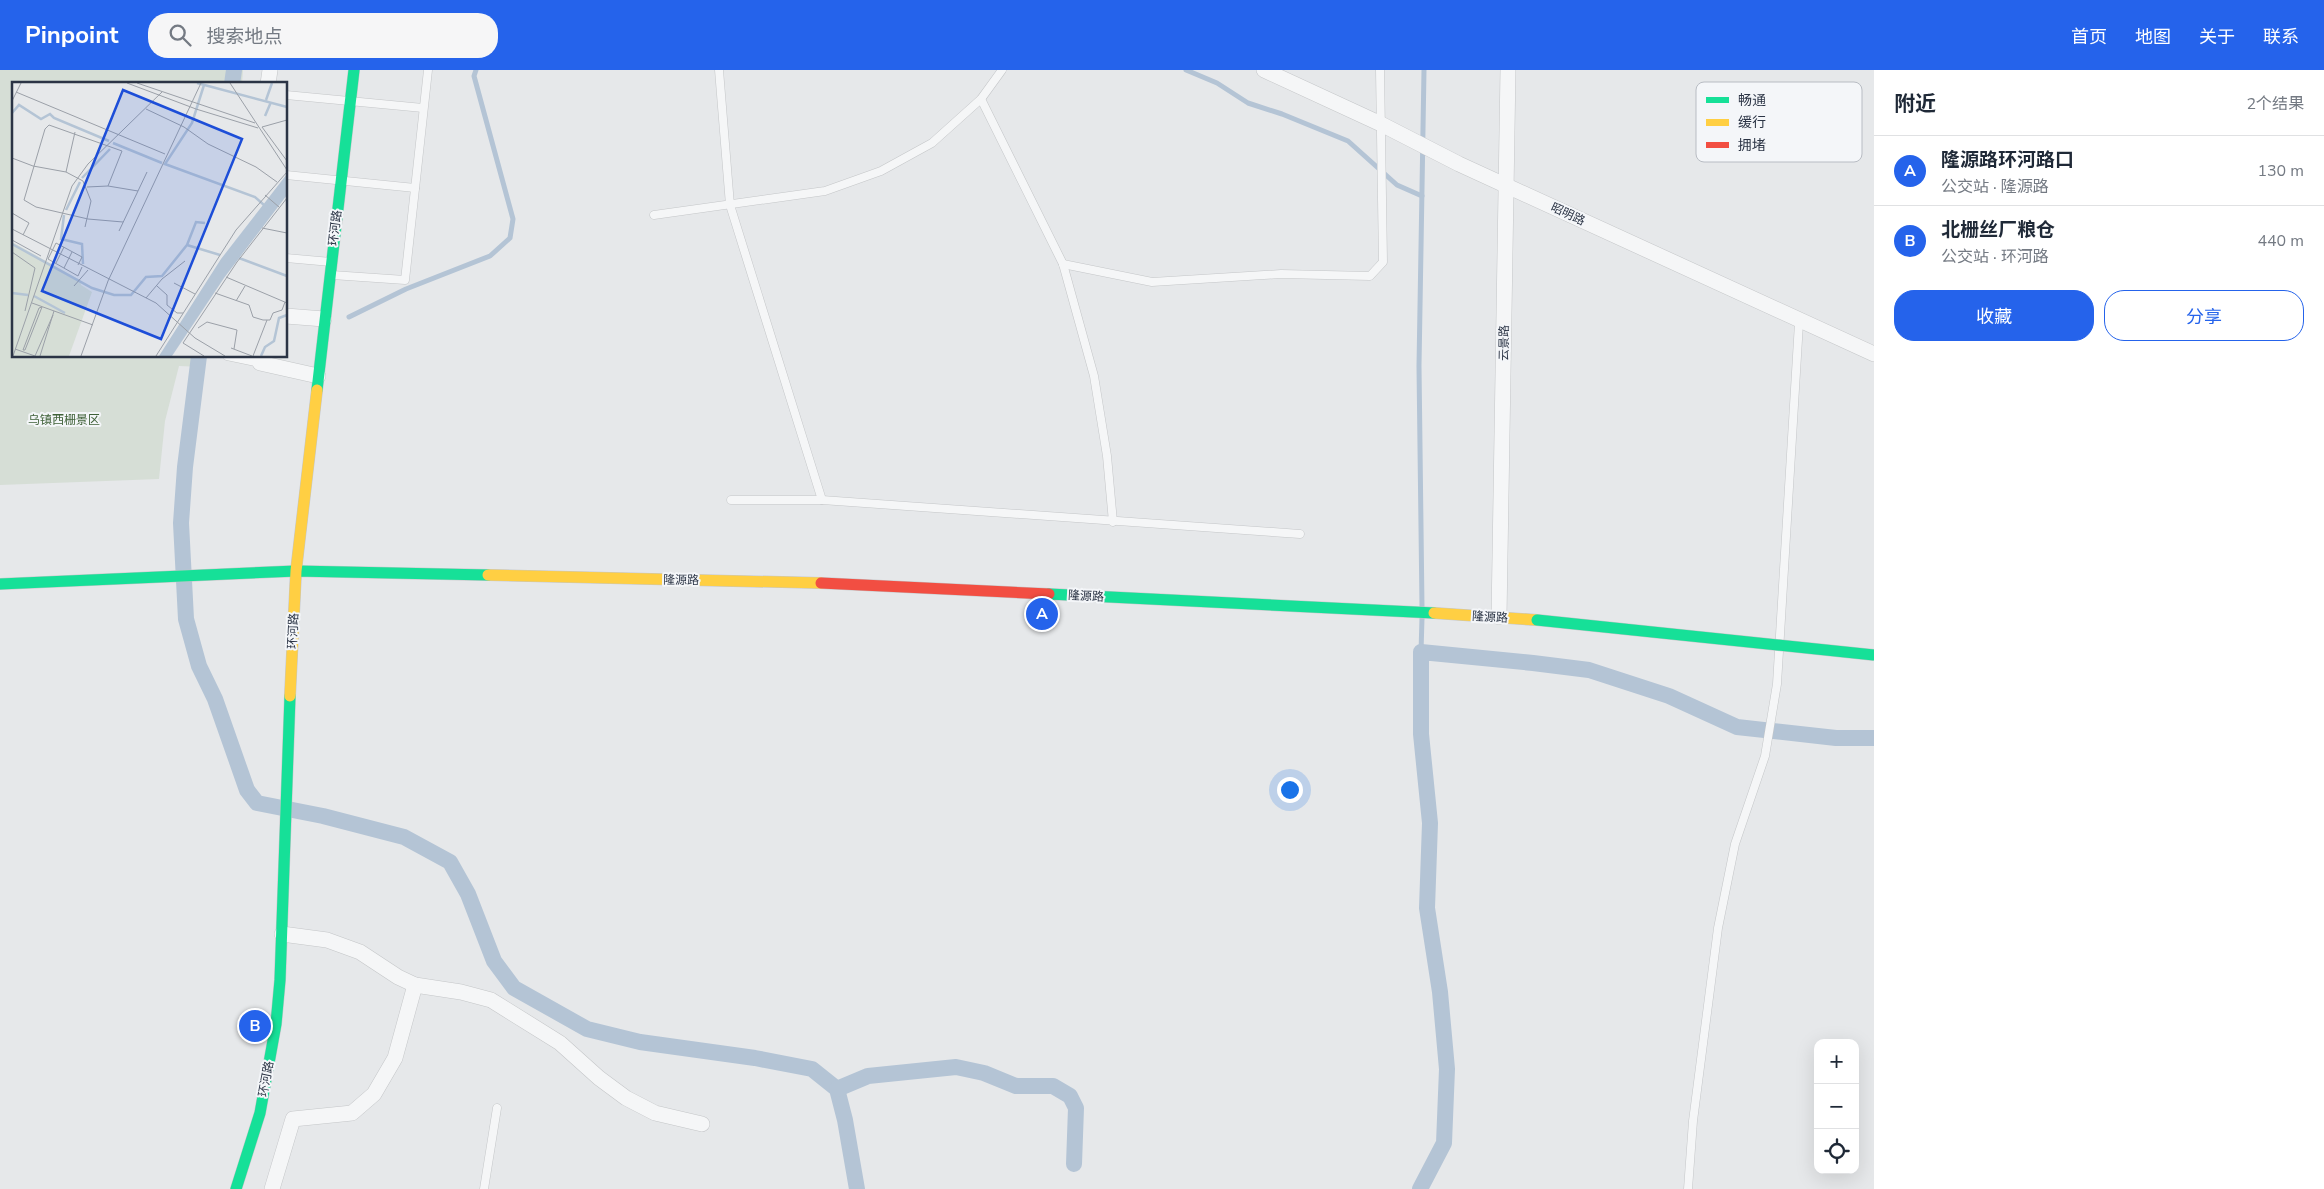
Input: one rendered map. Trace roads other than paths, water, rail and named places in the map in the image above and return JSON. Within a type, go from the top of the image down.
[{"type":"main road","name":"环河路","points":[[236,1189],[260,1113],[269,1070],[277,1015],[282,934],[287,751],[296,571],[354,70]]},
{"type":"main road","name":"隆源路","points":[[0,584],[296,571],[823,583],[1499,617],[1874,655]]},
{"type":"street","name":"昭明路","points":[[1264,70],[1381,124],[1459,164],[1874,354]]},
{"type":"street","name":"云景路","points":[[1499,617],[1508,186],[1508,70]]},
{"type":"street","points":[[288,316],[324,319]]},
{"type":"street","points":[[260,363],[318,376]]},
{"type":"street","points":[[282,934],[327,940],[360,952],[398,977],[415,985],[461,992],[491,1000],[560,1043],[599,1078],[626,1098],[655,1113],[702,1124]]},
{"type":"street","points":[[272,1189],[293,1119],[352,1113],[374,1094],[395,1058],[415,985]]},
{"type":"lane","points":[[330,275],[405,280],[428,70]]},
{"type":"lane","points":[[719,70],[730,205],[822,500]]},
{"type":"lane","points":[[654,214],[825,191],[881,171],[932,143],[981,99],[1002,70]]},
{"type":"lane","points":[[1063,264],[1152,282],[1281,274],[1370,276],[1383,262],[1380,70]]},
{"type":"lane","points":[[288,95],[423,108]]},
{"type":"lane","points":[[981,99],[1063,264],[1094,376],[1107,456],[1113,522]]},
{"type":"lane","points":[[288,175],[415,188]]},
{"type":"lane","points":[[288,258],[331,262]]},
{"type":"lane","points":[[1688,1189],[1693,1121],[1718,928],[1736,844],[1765,756],[1774,703],[1798,323]]},
{"type":"lane","points":[[236,358],[260,363]]},
{"type":"lane","points":[[731,500],[822,500],[1300,534]]},
{"type":"lane","points":[[484,1189],[497,1108]]},
{"type":"waterway","points":[[232,82],[234,70]]},
{"type":"waterway","points":[[349,317],[406,289],[490,256],[510,238],[513,219],[474,76],[476,70]]},
{"type":"waterway","points":[[1186,70],[1217,83],[1248,103],[1282,114],[1348,141],[1397,185],[1422,196]]},
{"type":"waterway","points":[[1422,607],[1419,366],[1424,70]]},
{"type":"waterway","points":[[199,358],[185,467],[181,523],[186,619],[199,666],[215,699],[247,790],[257,803],[323,816],[404,837],[450,862],[468,894],[494,961],[514,988],[587,1029],[640,1042],[755,1058],[812,1069],[837,1089],[845,1120],[857,1189]]},
{"type":"waterway","points":[[1421,652],[1422,618]]},
{"type":"waterway","points":[[1420,1189],[1444,1143],[1447,1069],[1440,992],[1427,908],[1430,823],[1421,734],[1421,652],[1589,670],[1669,696],[1737,727],[1836,738],[1874,738]]},
{"type":"waterway","points":[[837,1089],[868,1076],[956,1067],[984,1073],[1016,1086],[1053,1086],[1070,1096],[1076,1108],[1074,1164]]},
{"type":"place","name":"隆源路环河路口","points":[[1042,614]]},
{"type":"place","name":"北栅丝厂粮仓","points":[[255,1026]]},
{"type":"park label","name":"乌镇西栅景区","points":[[64,420]]}]
